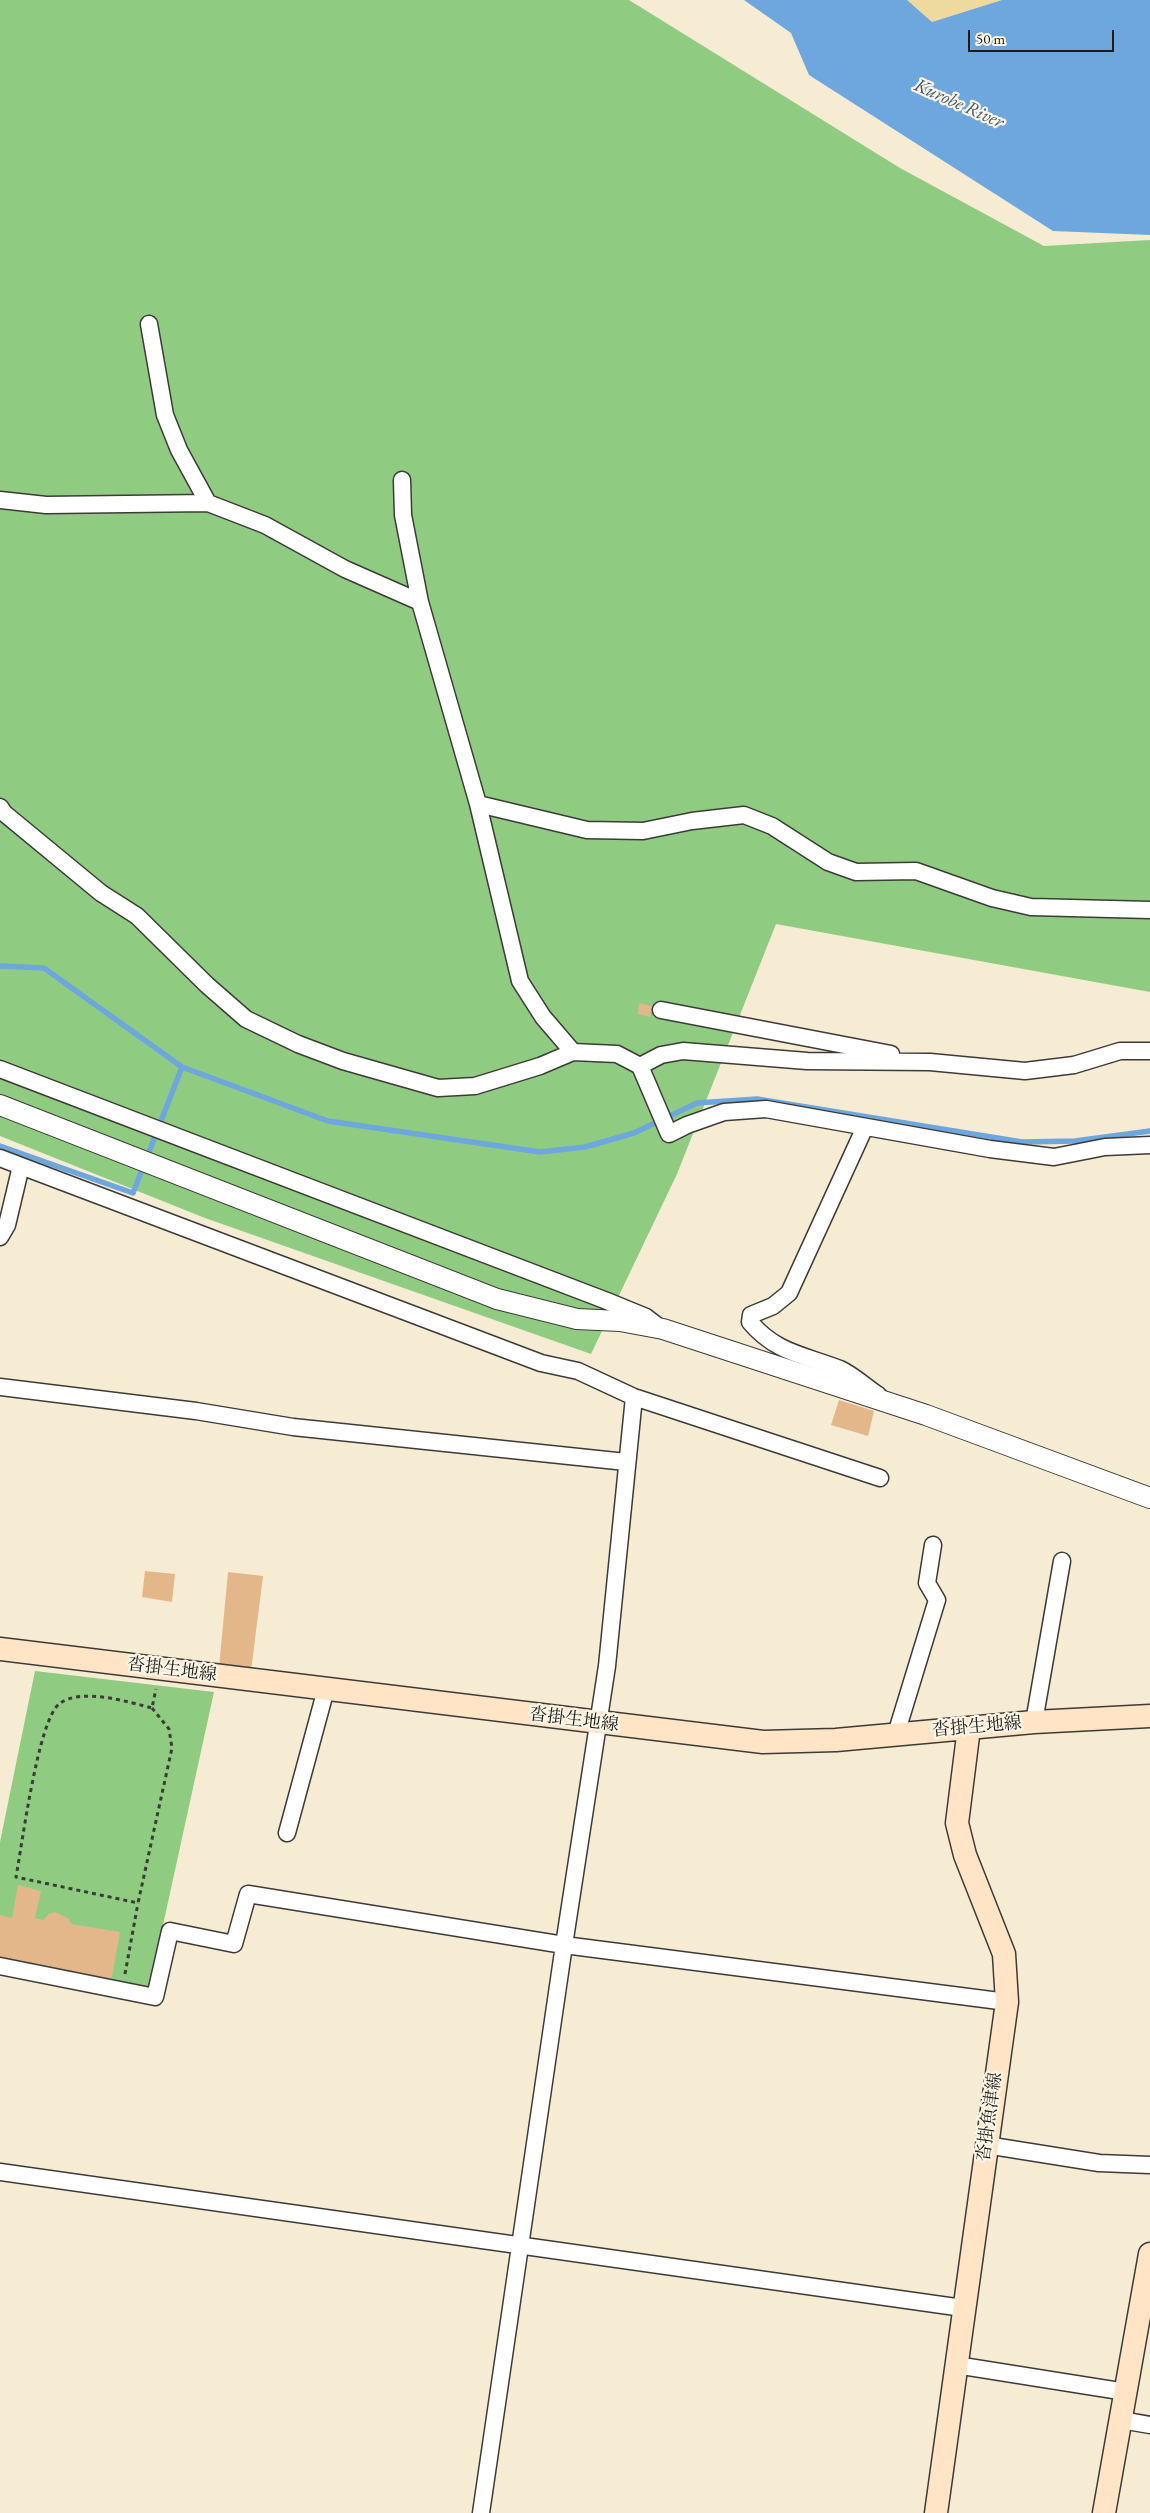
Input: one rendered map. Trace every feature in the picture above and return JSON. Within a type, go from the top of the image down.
[{"type":"main road","name":"沓掛生地線","points":[[0,1649],[763,1742],[836,1740],[1034,1722],[1150,1716]]},
{"type":"main road","name":"沓掛魚津線","points":[[936,2513],[1007,2002],[1004,1954],[965,1855],[957,1823],[969,1728]]},
{"type":"main road","points":[[1104,2513],[1150,2254]]},
{"type":"street","points":[[149,324],[158,385],[165,415],[178,450],[208,503]]},
{"type":"street","points":[[402,480],[403,515],[420,602],[478,804],[520,981],[543,1017],[573,1052]]},
{"type":"street","points":[[0,500],[46,505],[208,503],[265,525],[345,569],[420,602]]},
{"type":"street","points":[[478,804],[588,830],[643,831],[692,821],[744,815],[772,826],[828,862],[856,872],[916,871],[992,898],[1031,907],[1150,910]]},
{"type":"street","points":[[0,807],[4,813],[66,866],[100,892],[137,916],[207,985],[246,1019],[298,1044],[343,1061],[438,1088],[475,1086],[540,1066],[573,1052],[617,1054],[640,1066],[669,1134],[687,1125],[724,1112],[766,1109],[990,1149],[1054,1157],[1105,1147],[1150,1145]]},
{"type":"street","points":[[660,1010],[930,1062]]},
{"type":"street","points":[[640,1066],[661,1055],[683,1051],[807,1061],[930,1062],[1025,1071],[1074,1065],[1120,1051],[1150,1051]]},
{"type":"street","points":[[0,1069],[607,1301],[646,1317],[662,1329]]},
{"type":"street","points":[[0,1104],[497,1299],[577,1319],[620,1321],[662,1329],[890,1404],[1150,1498]]},
{"type":"street","points":[[865,1127],[789,1293],[774,1306],[751,1315],[750,1322],[763,1338],[793,1354],[842,1370],[890,1404]]},
{"type":"street","points":[[0,1158],[541,1362],[578,1371],[634,1397],[880,1478]]},
{"type":"street","points":[[0,1237],[7,1225],[21,1166]]},
{"type":"street","points":[[0,1387],[196,1411],[293,1426],[626,1462]]},
{"type":"street","points":[[481,2513],[607,1666],[634,1397]]},
{"type":"street","points":[[896,1734],[937,1600],[928,1583],[933,1545]]},
{"type":"street","points":[[1034,1722],[1062,1561]]},
{"type":"street","points":[[287,1833],[326,1689]]},
{"type":"street","points":[[0,1966],[155,1997],[170,1932],[234,1944],[248,1894],[564,1945],[1007,2002]]},
{"type":"street","points":[[986,2145],[1099,2163],[1150,2165]]},
{"type":"street","points":[[0,2172],[963,2308]]},
{"type":"street","points":[[956,2365],[1126,2392]]},
{"type":"street","points":[[1121,2420],[1150,2425]]},
{"type":"path","points":[[152,1708],[160,1669]]},
{"type":"path","points":[[125,1976],[138,1903],[172,1748],[169,1729],[152,1708],[96,1697],[74,1698],[60,1704],[50,1716],[42,1741],[16,1877],[138,1903]]},
{"type":"green space","points":[[0,0],[629,0],[900,168],[1044,246],[1150,240],[1150,992],[776,924],[677,1174],[591,1354],[205,1218],[0,1136]]},
{"type":"green space","points":[[35,1671],[214,1692],[149,1989],[0,1960],[0,1842]]},
{"type":"sand","points":[[907,0],[1002,0],[932,22]]},
{"type":"water","name":"Kurobe River","points":[[744,0],[907,0],[932,22],[1002,0],[1150,0],[1150,235],[1053,231],[809,75],[791,33]]},
{"type":"building","points":[[639,1003],[652,1006],[650,1017],[638,1014]]},
{"type":"building","points":[[839,1400],[874,1411],[868,1436],[831,1425]]},
{"type":"building","points":[[145,1571],[175,1574],[172,1602],[142,1597]]},
{"type":"building","points":[[228,1572],[263,1576],[251,1671],[219,1667]]},
{"type":"building","points":[[18,1885],[41,1891],[35,1918],[43,1920],[49,1914],[55,1912],[68,1918],[71,1924],[120,1932],[111,1982],[0,1960],[0,1915],[12,1918]]},
{"type":"waterway","points":[[0,966],[44,968],[182,1067],[328,1121],[540,1152],[585,1147],[634,1133],[697,1103],[757,1099],[1022,1142],[1075,1141],[1150,1131]]},
{"type":"waterway","points":[[0,1146],[133,1193],[182,1067]]}]
